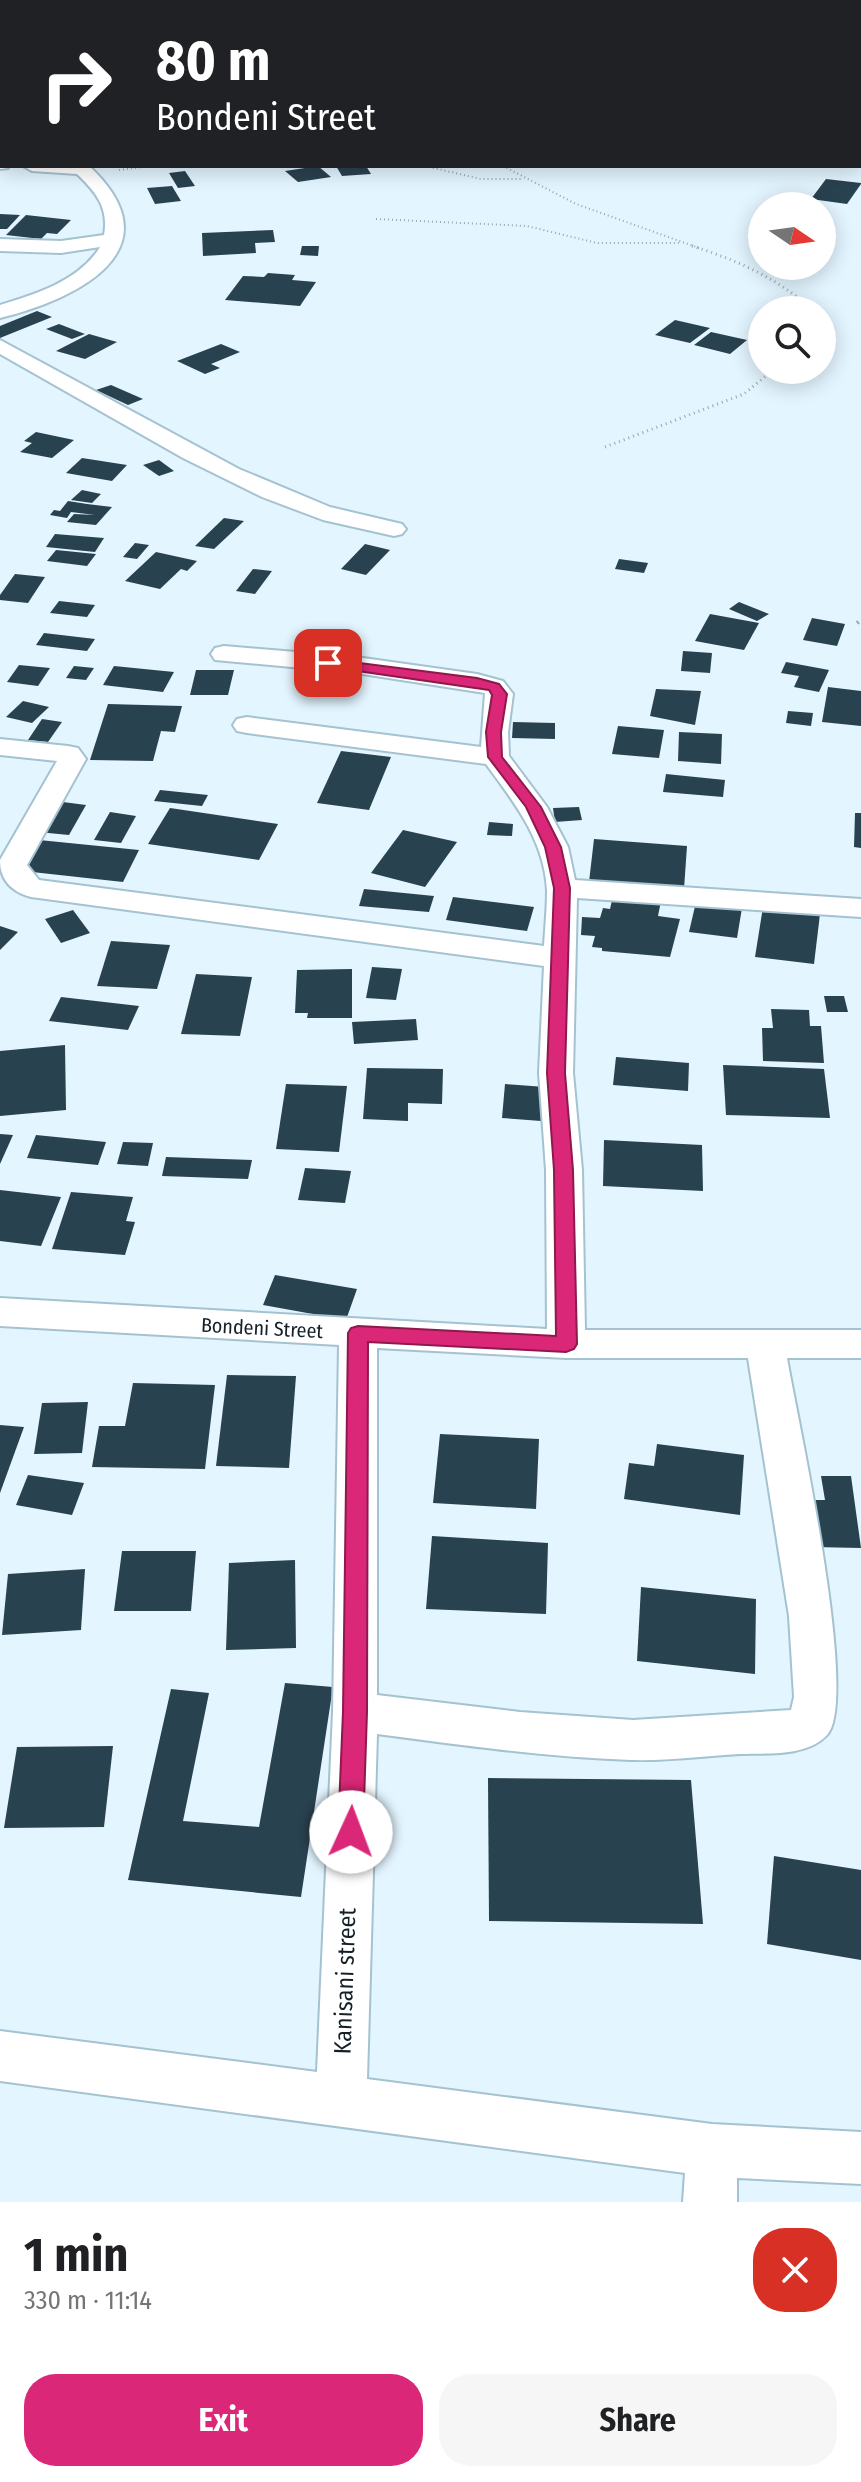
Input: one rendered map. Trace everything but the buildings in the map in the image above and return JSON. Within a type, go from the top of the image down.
[{"type":"street","points":[[0,312],[78,283],[101,262],[112,240],[117,220],[107,195],[80,168]]},
{"type":"street","points":[[0,245],[61,247],[112,240]]},
{"type":"street","points":[[0,346],[134,424],[280,495],[334,516],[394,529]]},
{"type":"street","points":[[224,654],[356,665],[477,682],[494,687],[500,694],[494,732],[495,757],[533,807],[553,847],[562,888],[556,1073],[564,1170],[566,1344]]},
{"type":"street","points":[[247,725],[495,757]]},
{"type":"street","points":[[0,747],[68,754],[72,759],[12,865],[21,881],[31,888],[558,958]]},
{"type":"street","points":[[562,888],[861,908]]},
{"type":"street","name":"Bondeni Street","points":[[0,1312],[566,1344],[861,1344]]},
{"type":"street","name":"Kanisani street","points":[[341,2102],[355,1712],[358,1333]]},
{"type":"street","points":[[355,1712],[520,1732],[633,1740],[797,1731],[812,1721],[816,1697],[811,1616],[765,1344]]},
{"type":"street","points":[[0,2056],[712,2150],[861,2158]]},
{"type":"street","points":[[710,2202],[712,2150]]},
{"type":"path","points":[[434,168],[481,179],[521,179]]},
{"type":"path","points":[[506,168],[521,179],[641,228],[740,261],[792,296]]},
{"type":"path","points":[[376,219],[527,226],[597,243],[690,243]]},
{"type":"path","points":[[605,447],[744,394],[756,384]]},
{"type":"route","points":[[328,663],[477,682],[494,687],[500,694],[494,732],[495,757],[533,807],[553,847],[562,888],[556,1073],[564,1170],[566,1344],[358,1333],[351,1832]]}]
